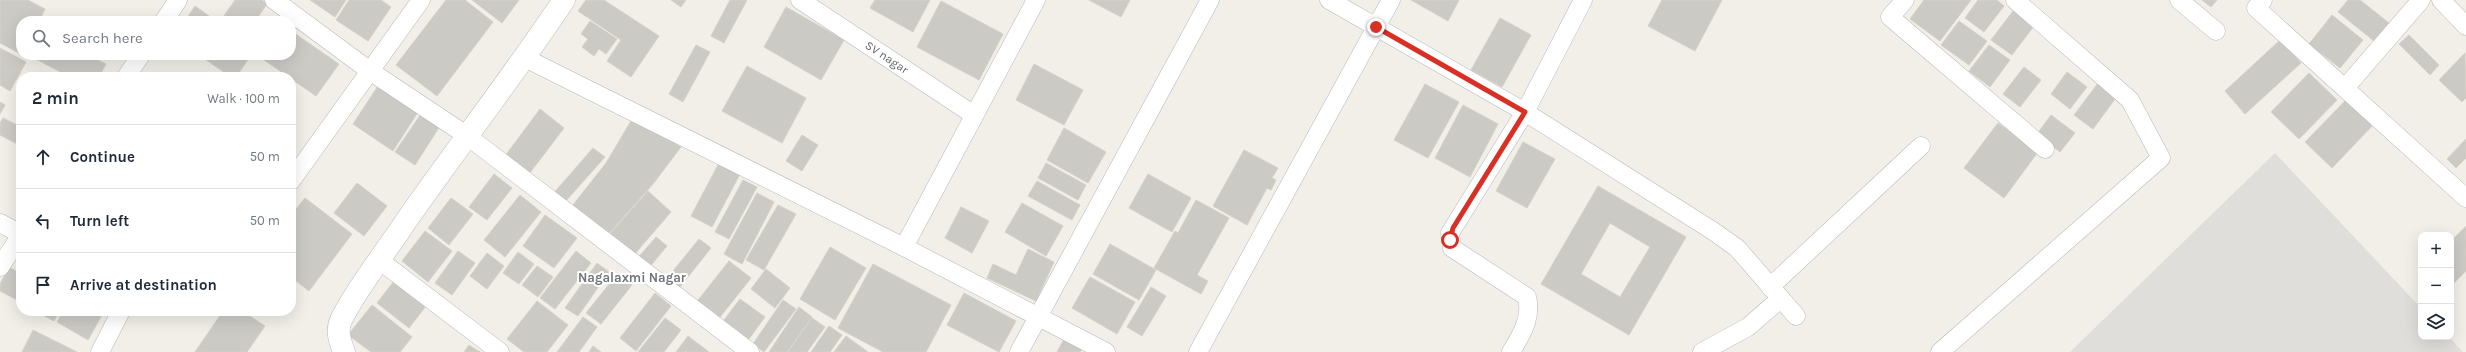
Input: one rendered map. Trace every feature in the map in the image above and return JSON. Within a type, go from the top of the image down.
[{"type":"street","points":[[167,16],[178,0]]},
{"type":"street","points":[[274,0],[296,16]]},
{"type":"street","points":[[296,174],[421,0]]},
{"type":"street","points":[[344,352],[338,333],[341,321],[379,260],[466,135],[525,58],[564,0]]},
{"type":"street","name":"SV nagar","points":[[800,0],[974,115]]},
{"type":"street","points":[[904,247],[1036,0]]},
{"type":"street","points":[[1019,352],[1210,0]]},
{"type":"street","points":[[1329,0],[1525,112],[1713,231],[1736,248],[1796,316]]},
{"type":"street","points":[[1198,352],[1391,0]]},
{"type":"street","points":[[1511,352],[1521,336],[1529,315],[1527,296],[1452,248],[1450,233],[1525,112],[1583,0]]},
{"type":"street","points":[[1905,0],[1890,17],[2045,149]]},
{"type":"street","points":[[1940,352],[2161,158],[2130,100],[2015,0]]},
{"type":"street","points":[[2179,0],[2216,31]]},
{"type":"street","points":[[2263,0],[2256,8],[2466,198]]},
{"type":"street","points":[[2345,88],[2421,0]]},
{"type":"street","points":[[2441,0],[2466,26]]},
{"type":"street","points":[[296,16],[370,71],[466,135],[750,352]]},
{"type":"street","points":[[525,58],[904,247],[1106,352]]},
{"type":"street","points":[[129,72],[138,60]]},
{"type":"street","points":[[1702,352],[1748,327],[1775,293],[1921,146]]},
{"type":"street","points":[[0,223],[16,232]]},
{"type":"street","points":[[0,267],[16,243]]},
{"type":"street","points":[[379,260],[500,352]]},
{"type":"street","points":[[100,352],[118,316]]},
{"type":"shaded area","points":[[2275,153],[2418,305],[2418,340],[2452,340],[2463,352],[2070,352]]},
{"type":"building","points":[[0,0],[28,0],[45,9],[42,16],[16,16],[16,51],[0,43]]},
{"type":"building","points":[[235,0],[262,0],[267,4],[259,16],[224,16]]},
{"type":"building","points":[[310,0],[346,0],[335,17]]},
{"type":"building","points":[[349,0],[381,0],[391,7],[368,41],[336,20]]},
{"type":"building","points":[[446,0],[465,0],[493,22],[437,96],[396,65]]},
{"type":"building","points":[[472,0],[519,0],[502,23]]},
{"type":"building","points":[[586,0],[604,0],[659,36],[631,77],[607,61],[621,40],[578,11]]},
{"type":"building","points":[[671,0],[686,0],[681,7]]},
{"type":"building","points":[[730,0],[747,0],[724,43],[711,36]]},
{"type":"building","points":[[875,0],[930,0],[913,32],[870,8]]},
{"type":"building","points":[[1089,0],[1130,0],[1121,17]]},
{"type":"building","points":[[1411,0],[1459,0],[1448,21]]},
{"type":"building","points":[[1662,0],[1722,0],[1695,51],[1648,26]]},
{"type":"building","points":[[1924,0],[1971,0],[1940,41],[1910,19]]},
{"type":"building","points":[[1978,0],[1997,0],[2004,6],[1984,32],[1965,18]]},
{"type":"building","points":[[2202,0],[2217,0],[2211,7]]},
{"type":"building","points":[[2348,0],[2360,0],[2389,23],[2374,41],[2338,12]]},
{"type":"building","points":[[941,1],[1003,34],[979,80],[917,47]]},
{"type":"building","points":[[195,6],[209,16],[188,16]]},
{"type":"building","points":[[786,7],[844,40],[821,80],[764,47]]},
{"type":"building","points":[[2013,11],[2034,26],[2012,55],[1991,40]]},
{"type":"building","points":[[2332,15],[2363,40],[2340,68],[2309,44]]},
{"type":"building","points":[[1500,18],[1531,35],[1502,87],[1471,70]]},
{"type":"building","points":[[590,21],[617,39],[606,54],[599,49],[594,56],[582,47],[588,39],[581,34]]},
{"type":"building","points":[[1959,21],[1987,41],[1969,65],[1941,45]]},
{"type":"building","points":[[296,34],[339,64],[316,96],[296,82],[296,72],[281,72],[264,60],[296,60]]},
{"type":"building","points":[[2409,35],[2439,65],[2430,75],[2399,44]]},
{"type":"building","points":[[2280,40],[2301,63],[2245,114],[2225,91]]},
{"type":"building","points":[[696,45],[710,52],[683,102],[669,94]]},
{"type":"building","points":[[1989,45],[2010,60],[1990,87],[1969,71]]},
{"type":"building","points":[[0,48],[16,57],[16,60],[22,60],[26,62],[20,72],[16,72],[16,80],[10,91],[0,85]]},
{"type":"building","points":[[2465,53],[2466,98],[2462,102],[2439,80]]},
{"type":"building","points":[[38,60],[98,60],[106,64],[102,72],[61,72]]},
{"type":"building","points":[[206,60],[248,60],[239,72],[224,72]]},
{"type":"building","points":[[1034,64],[1083,90],[1064,125],[1016,100]]},
{"type":"building","points":[[747,66],[806,98],[782,143],[722,111]]},
{"type":"building","points":[[2024,67],[2041,80],[2020,107],[2003,94]]},
{"type":"building","points":[[2067,72],[2087,87],[2070,109],[2051,94]]},
{"type":"building","points":[[2309,73],[2337,100],[2299,139],[2271,112]]},
{"type":"building","points":[[2099,82],[2118,95],[2093,129],[2074,115]]},
{"type":"building","points":[[1425,84],[1459,102],[1428,158],[1394,140]]},
{"type":"building","points":[[378,86],[418,112],[393,151],[353,124]]},
{"type":"building","points":[[2348,98],[2374,124],[2332,168],[2305,142]]},
{"type":"building","points":[[0,102],[5,105],[0,114]]},
{"type":"building","points":[[1463,105],[1498,124],[1470,177],[1435,158]]},
{"type":"building","points":[[540,109],[564,128],[529,174],[505,156]]},
{"type":"building","points":[[421,114],[440,126],[415,165],[395,152]]},
{"type":"building","points":[[2051,115],[2075,133],[2060,152],[2037,134]]},
{"type":"building","points":[[634,116],[681,147],[653,184],[604,239],[569,210],[606,163]]},
{"type":"building","points":[[3,118],[16,124],[16,143],[0,135],[0,123]]},
{"type":"building","points":[[1998,123],[2038,152],[2004,198],[1964,168]]},
{"type":"building","points":[[1064,128],[1106,152],[1088,183],[1047,160]]},
{"type":"building","points":[[802,135],[818,145],[802,171],[786,161]]},
{"type":"building","points":[[2466,139],[2466,158],[2456,168],[2447,159]]},
{"type":"building","points":[[1523,142],[1555,159],[1527,208],[1496,191]]},
{"type":"building","points":[[593,148],[605,157],[564,203],[553,194]]},
{"type":"building","points":[[1244,150],[1278,168],[1272,178],[1276,180],[1271,190],[1267,188],[1247,225],[1213,206]]},
{"type":"building","points":[[719,163],[740,174],[712,227],[691,216]]},
{"type":"building","points":[[1046,163],[1086,185],[1078,200],[1038,178]]},
{"type":"building","points":[[494,174],[512,188],[487,220],[469,207]]},
{"type":"building","points":[[1148,174],[1191,198],[1172,232],[1129,208]]},
{"type":"building","points":[[743,180],[757,187],[729,239],[715,232]]},
{"type":"building","points":[[1037,181],[1080,205],[1072,220],[1028,196]]},
{"type":"building","points":[[357,183],[387,206],[364,236],[334,213]]},
{"type":"building","points":[[1598,186],[1686,237],[1629,335],[1541,284]],"holes":[[[1610,223],[1650,247],[1620,297],[1581,274]]]},
{"type":"building","points":[[648,191],[671,212],[633,256],[608,236]]},
{"type":"building","points":[[757,193],[774,202],[742,264],[724,254]]},
{"type":"building","points":[[520,195],[541,212],[505,257],[484,240]]},
{"type":"building","points":[[305,198],[352,234],[309,291],[296,281],[296,209]]},
{"type":"building","points":[[451,198],[473,214],[449,245],[428,228]]},
{"type":"building","points":[[1196,200],[1229,218],[1197,275],[1208,281],[1201,294],[1154,268],[1175,231],[1178,233]]},
{"type":"building","points":[[1022,203],[1063,226],[1046,256],[1005,232]]},
{"type":"building","points":[[778,205],[796,214],[764,270],[746,260]]},
{"type":"building","points":[[961,207],[989,221],[972,253],[945,238]]},
{"type":"building","points":[[545,215],[577,238],[554,268],[523,246]]},
{"type":"building","points":[[2466,226],[2466,271],[2454,283],[2454,268],[2454,238]]},
{"type":"building","points":[[425,231],[452,251],[428,282],[402,261]]},
{"type":"building","points":[[656,237],[667,246],[648,269],[636,260]]},
{"type":"building","points":[[699,239],[711,248],[676,292],[664,282]]},
{"type":"building","points":[[1110,244],[1156,270],[1139,300],[1093,274]]},
{"type":"building","points":[[830,247],[866,268],[835,320],[800,299]]},
{"type":"building","points":[[1028,249],[1054,262],[1036,301],[987,278],[993,264],[1016,275]]},
{"type":"building","points":[[458,251],[475,263],[452,295],[435,283]]},
{"type":"building","points":[[576,251],[591,263],[555,309],[540,298]]},
{"type":"building","points":[[518,252],[534,264],[519,284],[503,273]]},
{"type":"building","points":[[487,253],[504,266],[487,289],[470,276]]},
{"type":"building","points":[[729,261],[751,278],[717,321],[695,304]]},
{"type":"building","points":[[597,263],[609,272],[578,316],[565,308]]},
{"type":"building","points":[[873,264],[951,305],[926,352],[883,352],[838,328]]},
{"type":"building","points":[[537,266],[553,277],[538,297],[522,285]]},
{"type":"building","points":[[9,267],[16,271],[16,299],[0,291],[0,284]]},
{"type":"building","points":[[766,269],[790,288],[775,308],[751,289]]},
{"type":"building","points":[[618,273],[632,285],[601,324],[586,313]]},
{"type":"building","points":[[1090,277],[1135,302],[1117,334],[1072,308]]},
{"type":"building","points":[[394,281],[426,306],[409,328],[377,303]]},
{"type":"building","points":[[1151,287],[1166,296],[1142,336],[1127,327]]},
{"type":"building","points":[[655,293],[671,306],[636,351],[620,338]]},
{"type":"building","points":[[964,293],[1016,321],[999,352],[947,325]]},
{"type":"building","points":[[740,299],[765,317],[746,343],[721,324]]},
{"type":"building","points":[[783,300],[796,309],[764,352],[753,344]]},
{"type":"building","points":[[537,301],[568,325],[547,352],[524,352],[507,339]]},
{"type":"building","points":[[372,305],[412,337],[400,352],[371,352],[348,335]]},
{"type":"building","points":[[799,307],[812,317],[787,352],[769,352]]},
{"type":"building","points":[[44,316],[57,316],[54,321]]},
{"type":"building","points":[[60,316],[101,316],[88,340],[57,322]]},
{"type":"building","points":[[220,316],[250,316],[265,326],[247,352],[195,352]]},
{"type":"building","points":[[583,317],[597,327],[579,352],[557,352]]},
{"type":"building","points":[[665,318],[681,330],[664,352],[638,352]]},
{"type":"building","points":[[812,318],[825,327],[807,352],[788,352]]},
{"type":"building","points":[[829,326],[842,335],[830,352],[811,352]]},
{"type":"building","points":[[33,330],[77,352],[22,352]]},
{"type":"building","points":[[688,336],[709,352],[676,352]]},
{"type":"building","points":[[846,336],[868,352],[834,352]]},
{"type":"building","points":[[1064,339],[1082,349],[1080,352],[1057,352]]},
{"type":"building","points":[[469,345],[480,352],[464,352]]},
{"type":"building","points":[[593,346],[601,352],[589,352]]},
{"type":"district","name":"Nagalaxmi Nagar","points":[[632,277]]},
{"type":"route","points":[[1376,27],[1525,112],[1450,233],[1450,240]]}]
